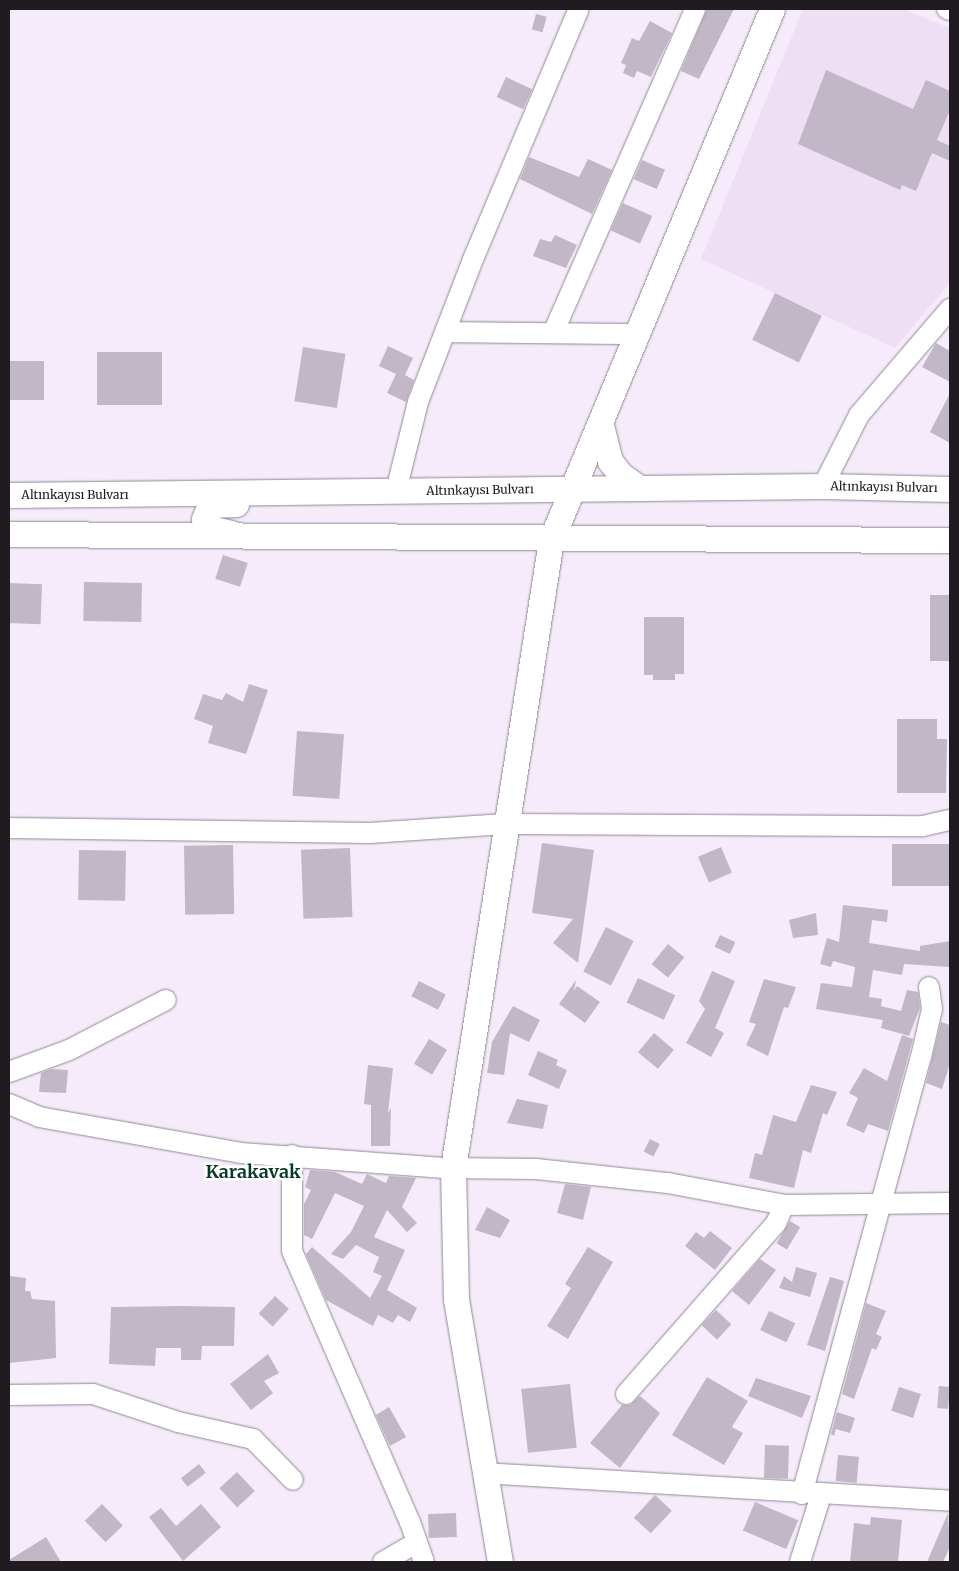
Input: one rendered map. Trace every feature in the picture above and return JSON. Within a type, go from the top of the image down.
[{"type":"main road","points":[[500,1562],[456,1300],[453,1168],[505,824],[551,540],[601,425],[772,9]]},
{"type":"main road","points":[[601,425],[610,461],[620,474],[639,488]]},
{"type":"main road","name":"Altınkayısı Bulvarı","points":[[9,495],[106,496],[823,486],[950,489]]},
{"type":"main road","points":[[242,536],[206,525],[206,510],[210,505],[323,507],[359,504],[396,491]]},
{"type":"main road","points":[[10,534],[44,527],[161,526],[172,520],[172,508],[167,504],[106,496]]},
{"type":"main road","points":[[818,540],[871,530],[950,528]]},
{"type":"main road","points":[[10,534],[551,540],[950,540]]},
{"type":"street","points":[[396,491],[418,402],[445,332],[579,9]]},
{"type":"street","points":[[553,333],[695,9]]},
{"type":"street","points":[[823,486],[859,415],[950,309]]},
{"type":"street","points":[[445,332],[638,334]]},
{"type":"street","points":[[9,828],[370,833],[505,824],[923,826],[950,820]]},
{"type":"street","points":[[800,1562],[833,1369],[882,1207],[932,1009],[929,987]]},
{"type":"street","points":[[9,1072],[69,1050],[166,1000]]},
{"type":"street","points":[[9,1104],[39,1117],[114,1132],[242,1153],[292,1155],[453,1168],[536,1169],[659,1182],[784,1205],[882,1207],[950,1203]]},
{"type":"street","points":[[292,1155],[292,1251],[424,1562]]},
{"type":"street","points":[[626,1394],[776,1224],[784,1205]]},
{"type":"street","points":[[9,1395],[93,1394],[178,1422],[253,1438],[293,1480]]},
{"type":"street","points":[[484,1473],[812,1495],[950,1502]]},
{"type":"street","points":[[383,1562],[417,1542]]},
{"type":"shaded area","points":[[803,9],[903,9],[950,28],[950,283],[895,348],[701,259]]},
{"type":"building","points":[[707,9],[734,9],[699,79],[681,71]]},
{"type":"building","points":[[536,14],[547,17],[542,32],[532,29]]},
{"type":"building","points":[[650,21],[672,33],[651,77],[637,71],[634,78],[623,73],[626,65],[621,63],[632,38],[639,41]]},
{"type":"building","points":[[826,70],[913,109],[926,80],[950,91],[950,110],[937,140],[950,146],[950,161],[932,153],[916,191],[902,185],[900,190],[798,144]]},
{"type":"building","points":[[506,77],[532,89],[523,109],[497,97]]},
{"type":"building","points":[[529,157],[579,177],[588,159],[612,170],[592,214],[520,179]]},
{"type":"building","points":[[642,160],[665,170],[657,189],[634,179]]},
{"type":"building","points":[[623,203],[652,216],[640,243],[611,230]]},
{"type":"building","points":[[555,235],[577,245],[566,268],[533,256],[540,239],[551,242]]},
{"type":"building","points":[[775,293],[822,316],[799,363],[752,340]]},
{"type":"building","points":[[936,343],[950,351],[950,382],[922,367]]},
{"type":"building","points":[[388,346],[413,358],[405,375],[414,380],[406,402],[387,393],[396,374],[379,366]]},
{"type":"building","points":[[303,347],[345,354],[337,408],[294,401]]},
{"type":"building","points":[[97,352],[162,352],[162,405],[97,405]]},
{"type":"building","points":[[9,361],[44,361],[44,400],[9,400]]},
{"type":"building","points":[[950,393],[950,443],[930,432]]},
{"type":"building","points":[[223,555],[248,563],[240,587],[215,579]]},
{"type":"building","points":[[84,582],[142,583],[141,622],[83,621]]},
{"type":"building","points":[[9,583],[42,584],[41,624],[9,623]]},
{"type":"building","points":[[930,595],[950,595],[950,661],[930,661]]},
{"type":"building","points":[[644,617],[684,617],[684,674],[675,674],[675,680],[653,680],[653,675],[644,675]]},
{"type":"building","points":[[249,684],[268,690],[246,754],[208,743],[213,726],[194,719],[203,694],[222,700],[226,693],[243,702]]},
{"type":"building","points":[[897,719],[937,719],[937,739],[947,739],[946,793],[897,793]]},
{"type":"building","points":[[297,731],[344,734],[339,799],[292,796]]},
{"type":"building","points":[[542,843],[594,850],[578,963],[553,943],[573,919],[532,913]]},
{"type":"building","points":[[892,844],[950,844],[950,886],[892,886]]},
{"type":"building","points":[[233,845],[234,914],[185,915],[184,846]]},
{"type":"building","points":[[721,847],[732,873],[709,883],[698,857]]},
{"type":"building","points":[[350,848],[352,917],[303,919],[301,850]]},
{"type":"building","points":[[79,850],[126,851],[125,901],[78,900]]},
{"type":"building","points":[[843,905],[888,910],[887,922],[872,920],[869,943],[920,951],[920,946],[950,941],[950,967],[904,964],[902,975],[873,970],[869,997],[882,999],[881,1006],[901,1011],[907,990],[918,992],[920,1008],[909,1036],[881,1028],[883,1020],[816,1009],[821,983],[852,987],[855,967],[833,961],[831,967],[820,964],[827,938],[839,942]]},
{"type":"building","points":[[816,913],[818,935],[793,938],[789,920]]},
{"type":"building","points":[[606,927],[634,941],[611,986],[583,972]]},
{"type":"building","points":[[720,935],[735,942],[730,954],[715,947]]},
{"type":"building","points":[[668,944],[684,957],[668,977],[652,964]]},
{"type":"building","points":[[712,971],[735,981],[715,1028],[724,1033],[711,1057],[686,1043],[705,1009],[699,1001]]},
{"type":"building","points":[[638,978],[675,995],[664,1020],[627,1002]]},
{"type":"building","points":[[764,979],[796,987],[788,1008],[784,1007],[768,1056],[746,1045],[756,1024],[749,1022]]},
{"type":"building","points":[[576,980],[574,991],[577,986],[600,1002],[585,1023],[559,1004]]},
{"type":"building","points":[[419,981],[446,995],[438,1010],[411,996]]},
{"type":"building","points":[[513,1006],[540,1020],[529,1042],[510,1033],[504,1075],[487,1073],[492,1042]]},
{"type":"building","points":[[941,1022],[950,1025],[950,1063],[942,1089],[926,1083]]},
{"type":"building","points":[[654,1033],[674,1050],[658,1069],[638,1052]]},
{"type":"building","points":[[902,1035],[913,1039],[888,1131],[868,1124],[864,1133],[846,1125],[858,1098],[849,1093],[864,1068],[887,1081]]},
{"type":"building","points":[[429,1039],[447,1050],[432,1075],[414,1064]]},
{"type":"building","points":[[538,1051],[558,1060],[556,1065],[567,1070],[559,1089],[528,1075]]},
{"type":"building","points":[[368,1065],[393,1068],[388,1113],[391,1108],[390,1146],[371,1146],[371,1105],[364,1104]]},
{"type":"building","points":[[51,1069],[68,1070],[66,1093],[39,1092],[41,1073]]},
{"type":"building","points":[[811,1085],[837,1092],[827,1115],[823,1113],[811,1153],[803,1150],[794,1188],[749,1178],[755,1153],[762,1155],[773,1115],[796,1122]]},
{"type":"building","points":[[517,1099],[548,1105],[543,1129],[507,1123]]},
{"type":"building","points":[[650,1139],[660,1144],[653,1156],[644,1151]]},
{"type":"building","points":[[310,1170],[335,1172],[362,1184],[367,1174],[386,1183],[389,1176],[416,1178],[402,1207],[417,1223],[407,1232],[387,1210],[374,1237],[405,1250],[387,1290],[417,1308],[410,1322],[398,1315],[393,1323],[378,1315],[373,1326],[326,1300],[306,1254],[312,1247],[370,1298],[382,1276],[373,1272],[379,1257],[356,1245],[343,1259],[331,1254],[351,1232],[364,1206],[335,1193],[312,1239],[304,1235],[304,1204],[311,1190],[305,1187]]},
{"type":"building","points":[[565,1184],[591,1187],[583,1220],[557,1213]]},
{"type":"building","points":[[487,1207],[510,1220],[500,1238],[475,1230]]},
{"type":"building","points":[[790,1221],[800,1227],[787,1249],[777,1243]]},
{"type":"building","points":[[710,1231],[732,1248],[715,1270],[685,1246],[696,1232],[704,1238]]},
{"type":"building","points":[[588,1247],[613,1262],[568,1339],[547,1326],[571,1288],[565,1284]]},
{"type":"building","points":[[760,1259],[776,1270],[749,1305],[732,1291]]},
{"type":"building","points":[[796,1267],[817,1273],[810,1297],[779,1288],[784,1276],[792,1282]]},
{"type":"building","points":[[9,1276],[26,1278],[25,1291],[30,1291],[32,1299],[55,1301],[56,1358],[9,1363]]},
{"type":"building","points":[[830,1277],[844,1281],[825,1351],[807,1345]]},
{"type":"building","points":[[275,1296],[289,1309],[273,1327],[259,1314]]},
{"type":"building","points":[[866,1303],[886,1311],[876,1334],[882,1337],[876,1350],[872,1348],[854,1399],[842,1394]]},
{"type":"building","points":[[111,1307],[235,1307],[234,1346],[202,1346],[201,1360],[181,1360],[181,1348],[156,1348],[155,1366],[109,1364]]},
{"type":"building","points":[[716,1310],[731,1324],[717,1340],[702,1325]]},
{"type":"building","points":[[769,1311],[795,1323],[786,1342],[760,1330]]},
{"type":"building","points":[[268,1354],[279,1373],[264,1381],[273,1393],[251,1410],[230,1384]]},
{"type":"building","points":[[707,1377],[748,1401],[732,1427],[743,1433],[724,1465],[672,1435]]},
{"type":"building","points":[[756,1378],[811,1396],[802,1418],[748,1396]]},
{"type":"building","points":[[570,1384],[577,1448],[528,1453],[521,1389]]},
{"type":"building","points":[[939,1386],[950,1387],[948,1409],[937,1408]]},
{"type":"building","points":[[899,1387],[921,1394],[913,1418],[891,1411]]},
{"type":"building","points":[[640,1396],[660,1413],[620,1468],[590,1443],[622,1405],[630,1405]]},
{"type":"building","points":[[389,1407],[406,1437],[390,1446],[376,1415]]},
{"type":"building","points":[[837,1412],[855,1418],[850,1433],[836,1429],[834,1436],[831,1434]]},
{"type":"building","points":[[765,1445],[789,1446],[788,1479],[764,1478]]},
{"type":"building","points":[[838,1455],[859,1457],[857,1483],[836,1481]]},
{"type":"building","points":[[199,1464],[206,1473],[188,1487],[181,1478]]},
{"type":"building","points":[[237,1472],[255,1491],[237,1507],[219,1488]]},
{"type":"building","points":[[655,1495],[672,1511],[651,1533],[634,1518]]},
{"type":"building","points":[[755,1502],[798,1520],[786,1549],[743,1531]]},
{"type":"building","points":[[102,1504],[123,1526],[106,1542],[85,1521]]},
{"type":"building","points":[[201,1504],[221,1527],[183,1561],[149,1517],[161,1508],[176,1526]]},
{"type":"building","points":[[456,1513],[457,1537],[429,1538],[428,1514]]},
{"type":"building","points":[[948,1513],[950,1547],[943,1562],[927,1562]]},
{"type":"building","points":[[871,1517],[902,1520],[898,1562],[850,1562],[854,1523],[870,1525]]},
{"type":"building","points":[[46,1537],[61,1562],[9,1562],[9,1560]]},
{"type":"district","name":"Karakavak","points":[[253,1172]]}]
